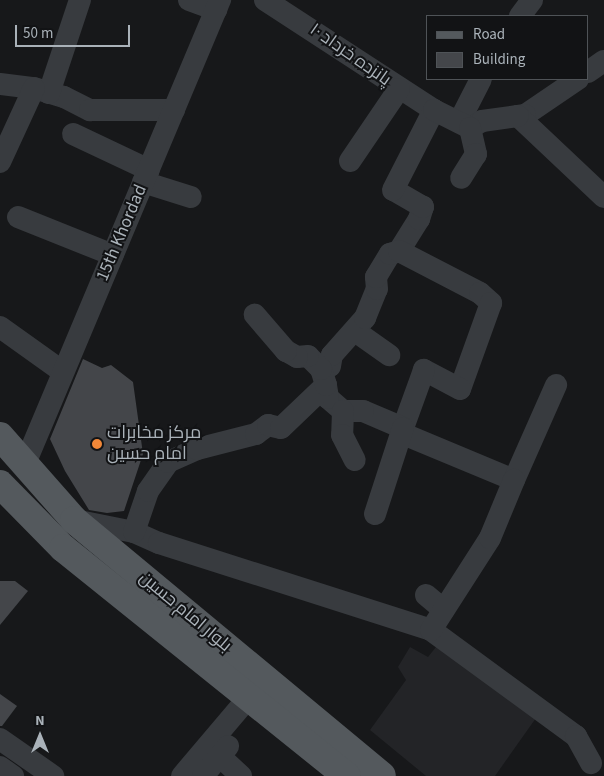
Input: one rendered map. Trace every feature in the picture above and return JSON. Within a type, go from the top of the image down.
[{"type":"main road","name":"بلوار امام حسین","points":[[0,436],[24,466],[74,520],[382,776]]},
{"type":"main road","name":"بلوار امام حسین","points":[[0,484],[63,548],[347,776]]},
{"type":"street","points":[[0,162],[42,91],[80,0]]},
{"type":"street","points":[[189,0],[218,5]]},
{"type":"street","name":"پانزده خرداد ۱۰","points":[[265,0],[399,89],[420,98],[434,110],[465,125]]},
{"type":"street","points":[[521,15],[532,0]]},
{"type":"street","name":"15th Khordad","points":[[24,466],[218,5]]},
{"type":"street","points":[[589,71],[604,61]]},
{"type":"street","points":[[460,178],[476,154],[465,125],[481,80]]},
{"type":"street","points":[[465,125],[526,115],[577,80]]},
{"type":"street","points":[[0,84],[42,91],[90,110],[174,110]]},
{"type":"street","points":[[350,161],[399,89]]},
{"type":"street","points":[[134,532],[148,491],[168,462],[197,449],[256,434],[268,424],[281,428],[324,377],[330,366],[332,355],[355,331],[376,289],[376,276],[390,254],[399,251],[420,219],[423,207],[393,190],[434,110]]},
{"type":"street","points":[[518,116],[604,197]]},
{"type":"street","points":[[73,134],[146,176],[191,198]]},
{"type":"street","points":[[18,216],[113,255]]},
{"type":"street","points":[[374,514],[424,370],[460,389],[491,303],[480,293],[399,251]]},
{"type":"street","points":[[254,316],[286,351],[298,357],[308,356],[324,377],[328,398],[343,410],[363,410],[402,430],[514,480]]},
{"type":"street","points":[[0,327],[63,372]]},
{"type":"street","points":[[355,331],[389,355]]},
{"type":"street","points":[[431,630],[490,538],[556,385]]},
{"type":"street","points":[[343,410],[342,435],[355,460]]},
{"type":"street","points":[[74,520],[134,532],[159,543],[431,630],[576,736],[596,764]]},
{"type":"street","points":[[426,595],[444,610]]},
{"type":"street","points":[[182,776],[214,751],[255,702]]},
{"type":"street","points":[[0,739],[52,776]]},
{"type":"street","points":[[203,776],[214,751]]},
{"type":"street","points":[[214,751],[241,776]]},
{"type":"street","points":[[0,767],[13,776]]},
{"type":"shaded area","points":[[440,642],[536,718],[495,776],[426,776],[370,730],[406,680],[398,667],[410,647],[428,657]]},
{"type":"building","name":"مرکز مخابرات امام حسین","points":[[83,359],[102,368],[111,365],[133,382],[143,454],[124,511],[107,513],[89,510],[65,471],[50,439]]},
{"type":"building","points":[[0,581],[15,581],[28,591],[0,625]]},
{"type":"building","points":[[0,694],[17,706],[2,726],[0,726]]},
{"type":"place","name":"مرکز مخابرات امام حسین","points":[[97,444]]}]
